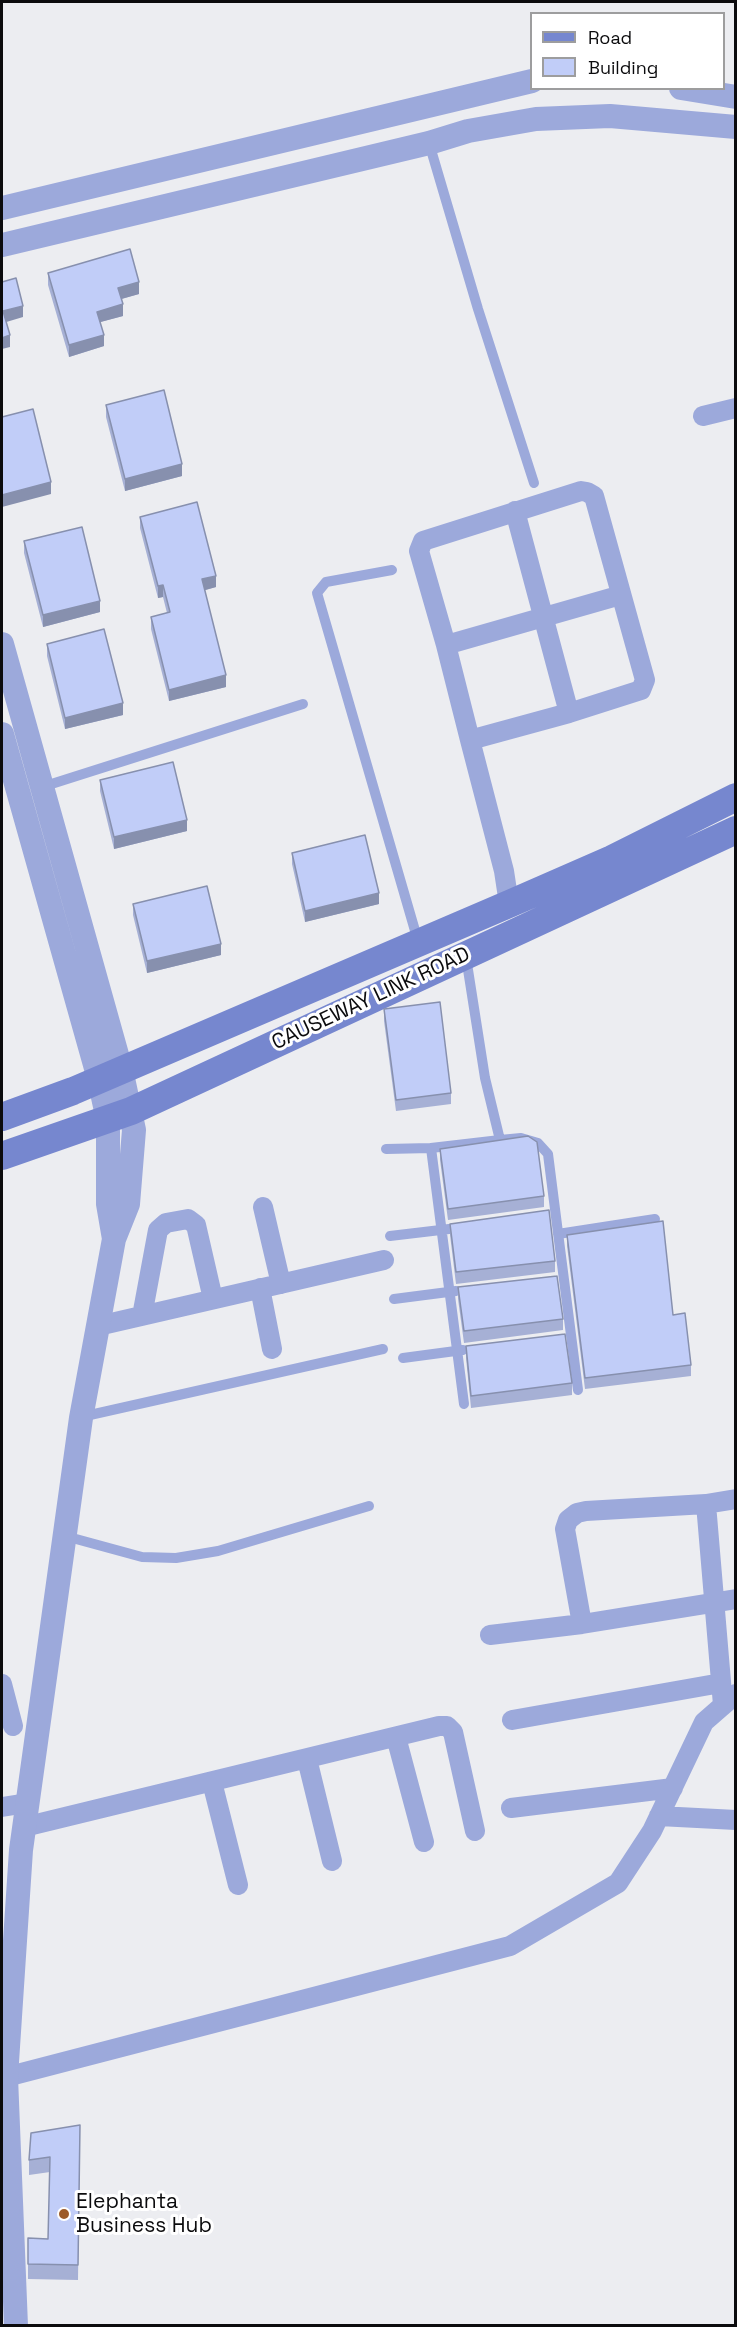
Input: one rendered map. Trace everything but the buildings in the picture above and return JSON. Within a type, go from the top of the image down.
[{"type":"main road","name":"CAUSEWAY LINK ROAD","points":[[2,1117],[73,1091],[509,904],[623,854],[735,797]]},
{"type":"main road","name":"CAUSEWAY LINK ROAD","points":[[2,1156],[119,1115],[735,830]]},
{"type":"street","points":[[2,208],[530,81]]},
{"type":"street","points":[[693,90],[735,97]]},
{"type":"street","points":[[2,245],[429,143],[468,131],[536,119],[610,116],[735,127]]},
{"type":"street","points":[[703,416],[735,408]]},
{"type":"street","points":[[470,740],[569,713],[641,690],[645,680],[594,496],[581,491],[516,511],[423,541],[419,551],[446,645],[470,740],[504,871],[509,904]]},
{"type":"street","points":[[516,511],[569,713]]},
{"type":"street","points":[[446,645],[621,595]]},
{"type":"street","points":[[3,658],[30,792],[110,1074],[119,1115],[134,1151],[128,1204],[114,1239],[81,1418],[24,1827],[10,1882],[5,2062],[16,2325]]},
{"type":"street","points":[[2,734],[30,792]]},
{"type":"street","points":[[263,1207],[281,1284]]},
{"type":"street","points":[[142,1316],[158,1230],[166,1223],[188,1219],[196,1225],[213,1299]]},
{"type":"street","points":[[98,1326],[384,1260]]},
{"type":"street","points":[[260,1288],[272,1349]]},
{"type":"street","points":[[582,1624],[565,1529],[568,1520],[576,1513],[706,1504],[735,1499]]},
{"type":"street","points":[[5,2062],[510,1946],[618,1883],[659,1816],[704,1722],[727,1694],[715,1603],[706,1504]]},
{"type":"street","points":[[490,1635],[582,1624],[735,1599]]},
{"type":"street","points":[[2,1684],[8,1727],[38,1723]]},
{"type":"street","points":[[512,1720],[727,1694]]},
{"type":"street","points":[[24,1827],[439,1726],[447,1726],[453,1732],[475,1831]]},
{"type":"street","points":[[396,1737],[424,1842]]},
{"type":"street","points":[[307,1759],[332,1861]]},
{"type":"street","points":[[212,1782],[238,1885]]},
{"type":"street","points":[[511,1808],[672,1788]]},
{"type":"street","points":[[2,1807],[27,1803]]},
{"type":"street","points":[[659,1816],[735,1820]]},
{"type":"lane","points":[[429,143],[478,309],[534,483]]},
{"type":"lane","points":[[392,570],[326,582],[317,593],[419,943]]},
{"type":"lane","points":[[30,792],[303,704]]},
{"type":"lane","points":[[465,954],[485,1078],[500,1140]]},
{"type":"lane","points":[[386,1149],[431,1148],[521,1138],[538,1143],[548,1154],[550,1214],[558,1234],[558,1279],[565,1338],[578,1390]]},
{"type":"lane","points":[[431,1148],[450,1292],[463,1350],[464,1404]]},
{"type":"lane","points":[[558,1234],[656,1220]]},
{"type":"lane","points":[[390,1236],[465,1226]]},
{"type":"lane","points":[[394,1299],[473,1289]]},
{"type":"lane","points":[[81,1418],[383,1349]]},
{"type":"lane","points":[[403,1358],[463,1350]]},
{"type":"lane","points":[[64,1536],[142,1557],[176,1558],[218,1551],[369,1506]]},
{"type":"place","name":"Elephanta Business Hub","points":[[64,2214]]}]
